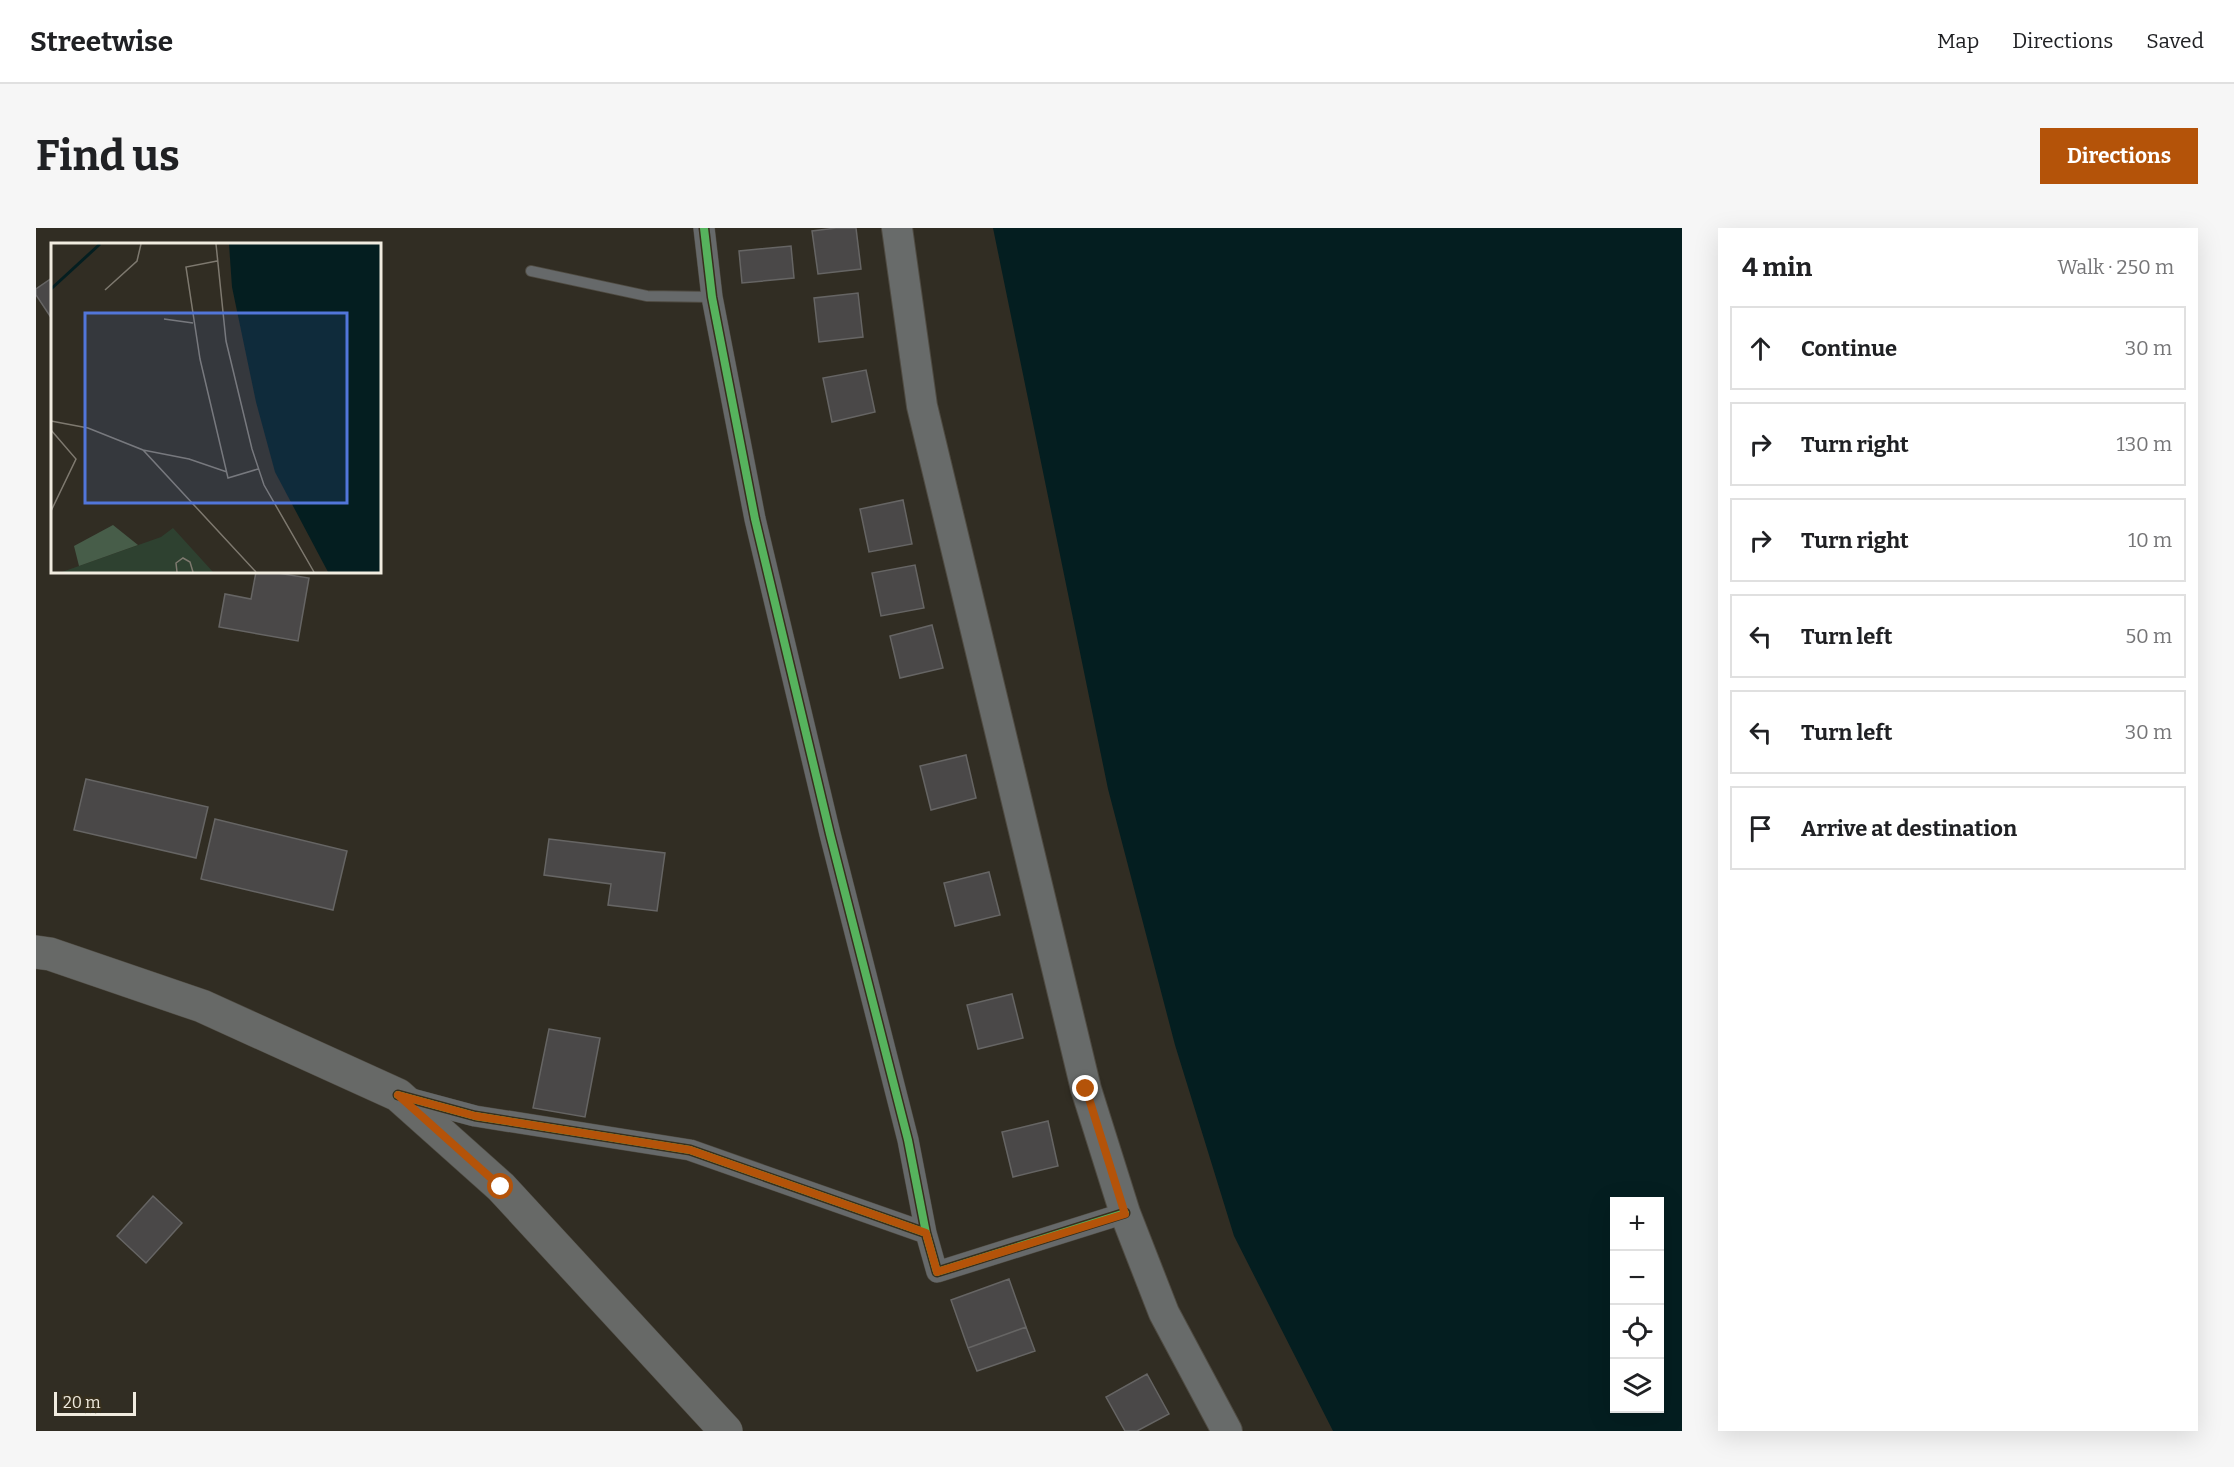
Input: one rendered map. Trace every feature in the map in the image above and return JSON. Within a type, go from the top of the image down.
[{"type":"main road","points":[[897,228],[922,406],[1086,1089],[1125,1214],[1164,1313],[1227,1431]]},
{"type":"main road","points":[[36,952],[50,954],[202,1006],[398,1095],[501,1187],[726,1431]]},
{"type":"street","points":[[704,228],[712,297],[755,519],[827,823],[908,1140],[926,1233],[937,1272],[1125,1214]]},
{"type":"street","points":[[398,1095],[475,1116],[690,1150],[926,1233]]},
{"type":"lane","points":[[531,271],[647,296],[712,297]]},
{"type":"water","points":[[993,228],[1682,228],[1682,1431],[1333,1431],[1234,1236],[1175,1045],[1108,789]]},
{"type":"building","points":[[856,228],[861,269],[818,274],[812,231]]},
{"type":"building","points":[[791,246],[794,278],[742,283],[739,251]]},
{"type":"building","points":[[51,279],[50,316],[36,295],[36,289]]},
{"type":"building","points":[[858,293],[863,337],[819,342],[814,298]]},
{"type":"building","points":[[866,370],[875,412],[832,422],[823,378]]},
{"type":"building","points":[[903,500],[912,544],[869,552],[860,509]]},
{"type":"building","points":[[915,565],[924,608],[881,616],[872,573]]},
{"type":"building","points":[[256,573],[277,573],[309,578],[298,641],[219,627],[225,594],[251,599]]},
{"type":"building","points":[[932,625],[943,668],[900,678],[890,636]]},
{"type":"building","points":[[966,755],[976,798],[931,810],[920,766]]},
{"type":"building","points":[[86,779],[208,807],[196,858],[74,830]]},
{"type":"building","points":[[215,819],[347,851],[333,910],[201,879]]},
{"type":"building","points":[[549,839],[665,853],[657,911],[608,905],[611,884],[544,875]]},
{"type":"building","points":[[989,872],[1000,915],[955,926],[944,883]]},
{"type":"building","points":[[1012,994],[1023,1038],[978,1049],[967,1005]]},
{"type":"building","points":[[549,1029],[600,1038],[585,1117],[533,1108]]},
{"type":"building","points":[[1048,1121],[1058,1166],[1013,1177],[1002,1132]]},
{"type":"building","points":[[153,1196],[182,1223],[146,1263],[117,1236]]},
{"type":"building","points":[[1009,1279],[1026,1327],[968,1348],[951,1300]]},
{"type":"building","points":[[1026,1327],[1035,1351],[977,1371],[968,1348]]},
{"type":"building","points":[[1147,1374],[1169,1414],[1137,1431],[1125,1431],[1106,1397]]},
{"type":"cycle path","points":[[704,228],[712,297],[755,519],[830,834],[908,1140],[926,1233],[937,1272],[1125,1213]]},
{"type":"cycle path","points":[[398,1095],[475,1116],[690,1150],[926,1233]]},
{"type":"route","points":[[501,1187],[398,1095],[475,1116],[690,1150],[926,1233],[937,1272],[1125,1214],[1086,1089]]}]
